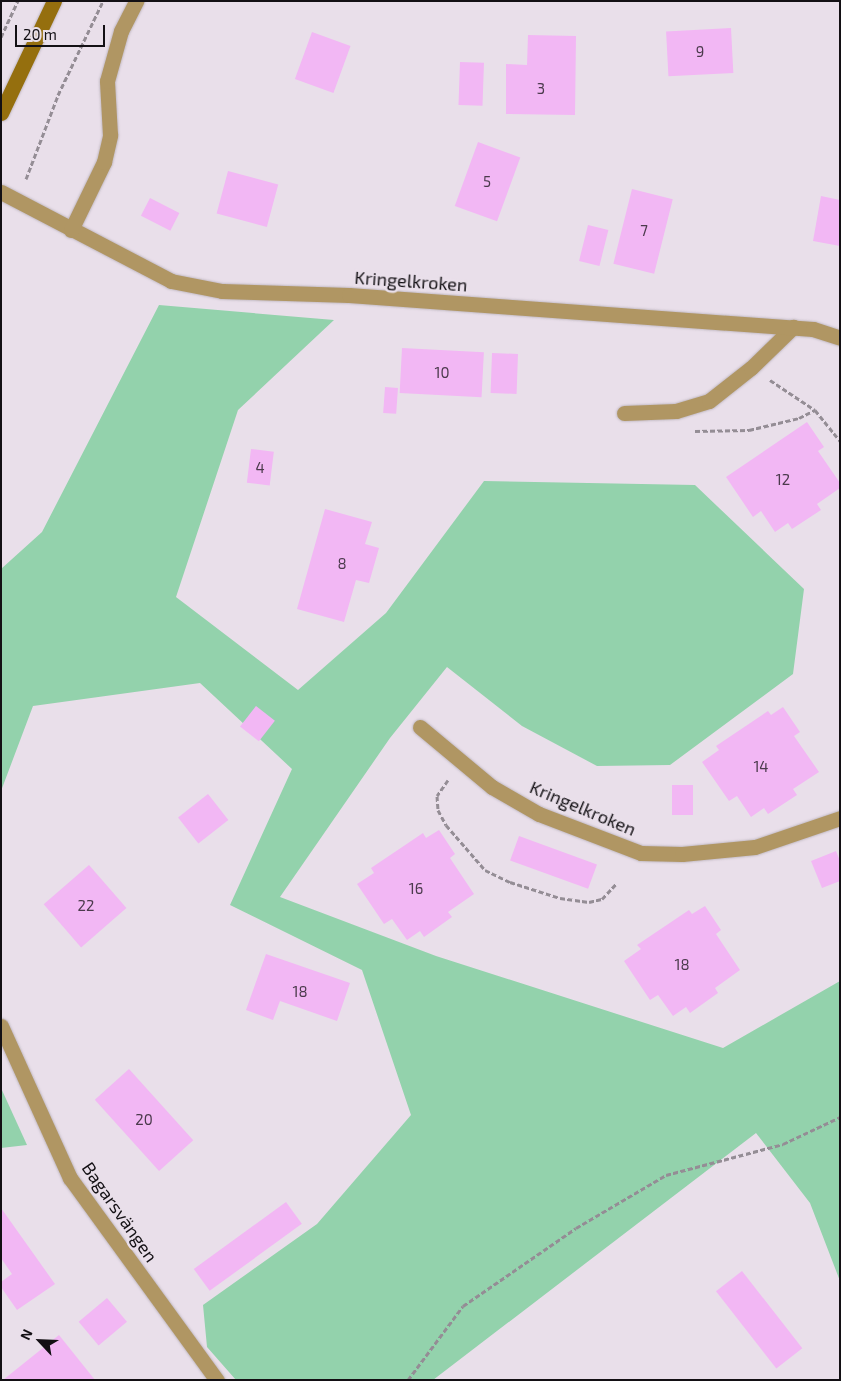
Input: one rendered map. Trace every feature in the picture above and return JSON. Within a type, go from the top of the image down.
[{"type":"main road","points":[[1,113],[54,1]]},
{"type":"street","points":[[71,230],[104,162],[110,135],[107,81],[121,31],[136,1]]},
{"type":"street","name":"Kringelkroken","points":[[1,192],[171,281],[222,291],[349,295],[793,327],[813,329],[840,338]]},
{"type":"street","points":[[624,413],[676,411],[709,401],[751,368],[793,327]]},
{"type":"street","name":"Kringelkroken","points":[[420,726],[492,786],[538,814],[641,853],[682,854],[755,847],[793,837],[840,818]]},
{"type":"street","name":"Bagarsvängen","points":[[1,1026],[70,1178],[217,1380]]},
{"type":"path","points":[[1,38],[18,1]]},
{"type":"path","points":[[18,200],[58,95],[103,1]]},
{"type":"path","points":[[751,368],[815,410],[840,441]]},
{"type":"path","points":[[676,411],[677,430],[725,432],[774,426],[815,410]]},
{"type":"path","points":[[450,777],[438,796],[438,810],[446,825],[485,870],[510,882],[560,898],[588,902],[602,899],[616,884]]},
{"type":"path","points":[[408,1380],[463,1306],[576,1228],[666,1175],[783,1144],[840,1117]]},
{"type":"green space","points":[[159,305],[334,320],[238,410],[176,597],[298,690],[386,613],[484,481],[695,485],[804,589],[793,674],[670,765],[597,766],[522,726],[447,667],[390,738],[280,897],[436,956],[723,1048],[840,981],[840,1281],[810,1203],[756,1133],[433,1380],[236,1380],[207,1347],[203,1305],[317,1224],[411,1115],[362,970],[230,905],[292,769],[200,683],[33,706],[1,791],[1,569],[42,532]]},
{"type":"green space","points":[[1,1088],[27,1145],[1,1148]]},
{"type":"building","points":[[731,28],[733,73],[668,76],[666,31]]},
{"type":"building","points":[[312,32],[351,46],[333,93],[295,79]]},
{"type":"building","points":[[528,35],[576,36],[575,115],[506,114],[506,64],[527,65]]},
{"type":"building","points":[[460,62],[484,63],[482,106],[458,105]]},
{"type":"building","points":[[478,142],[520,157],[497,221],[455,206]]},
{"type":"building","points":[[228,171],[278,184],[267,227],[217,214]]},
{"type":"building","points":[[632,189],[673,199],[654,274],[613,264]]},
{"type":"building","points":[[821,196],[840,200],[840,246],[813,241]]},
{"type":"building","points":[[150,198],[179,213],[170,231],[141,216]]},
{"type":"building","points":[[588,225],[608,230],[599,266],[579,261]]},
{"type":"building","points":[[402,348],[484,352],[482,397],[400,393]]},
{"type":"building","points":[[492,353],[518,354],[517,394],[491,393]]},
{"type":"building","points":[[385,387],[398,388],[396,414],[383,413]]},
{"type":"building","points":[[807,422],[824,447],[818,451],[840,483],[840,488],[817,504],[821,510],[792,529],[788,523],[775,532],[761,511],[753,517],[726,477]]},
{"type":"building","points":[[251,449],[274,452],[270,486],[247,483]]},
{"type":"building","points":[[325,509],[372,522],[365,544],[379,548],[369,583],[356,580],[344,622],[297,609]]},
{"type":"building","points":[[256,706],[275,721],[259,741],[240,726]]},
{"type":"building","points":[[783,707],[800,732],[794,736],[819,772],[793,789],[797,795],[768,814],[764,808],[751,817],[737,796],[729,801],[702,762],[719,750],[716,746],[768,711],[771,715]]},
{"type":"building","points":[[672,785],[693,785],[693,815],[672,815]]},
{"type":"building","points":[[208,794],[228,820],[198,843],[178,817]]},
{"type":"building","points":[[439,830],[455,854],[450,858],[474,894],[448,912],[452,917],[424,937],[420,931],[407,940],[392,919],[384,924],[357,884],[374,873],[371,868],[423,833],[426,838]]},
{"type":"building","points":[[519,836],[597,864],[588,889],[510,860]]},
{"type":"building","points":[[836,851],[840,861],[840,881],[822,888],[811,861]]},
{"type":"building","points":[[89,865],[126,908],[81,947],[44,904]]},
{"type":"building","points":[[705,906],[721,930],[716,934],[740,970],[715,988],[718,993],[690,1013],[686,1007],[673,1016],[658,995],[650,1000],[624,961],[641,949],[637,945],[689,910],[692,914]]},
{"type":"building","points":[[266,954],[350,983],[337,1021],[280,1001],[273,1020],[246,1010]]},
{"type":"building","points":[[129,1069],[193,1140],[159,1171],[95,1100]]},
{"type":"building","points":[[286,1202],[302,1224],[210,1291],[194,1269]]},
{"type":"building","points":[[1,1208],[55,1284],[17,1310],[1,1287],[1,1282],[12,1274],[1,1258]]},
{"type":"building","points":[[742,1271],[802,1348],[776,1369],[716,1291]]},
{"type":"building","points":[[107,1298],[127,1322],[99,1346],[79,1322]]},
{"type":"building","points":[[59,1335],[95,1380],[3,1380]]}]
